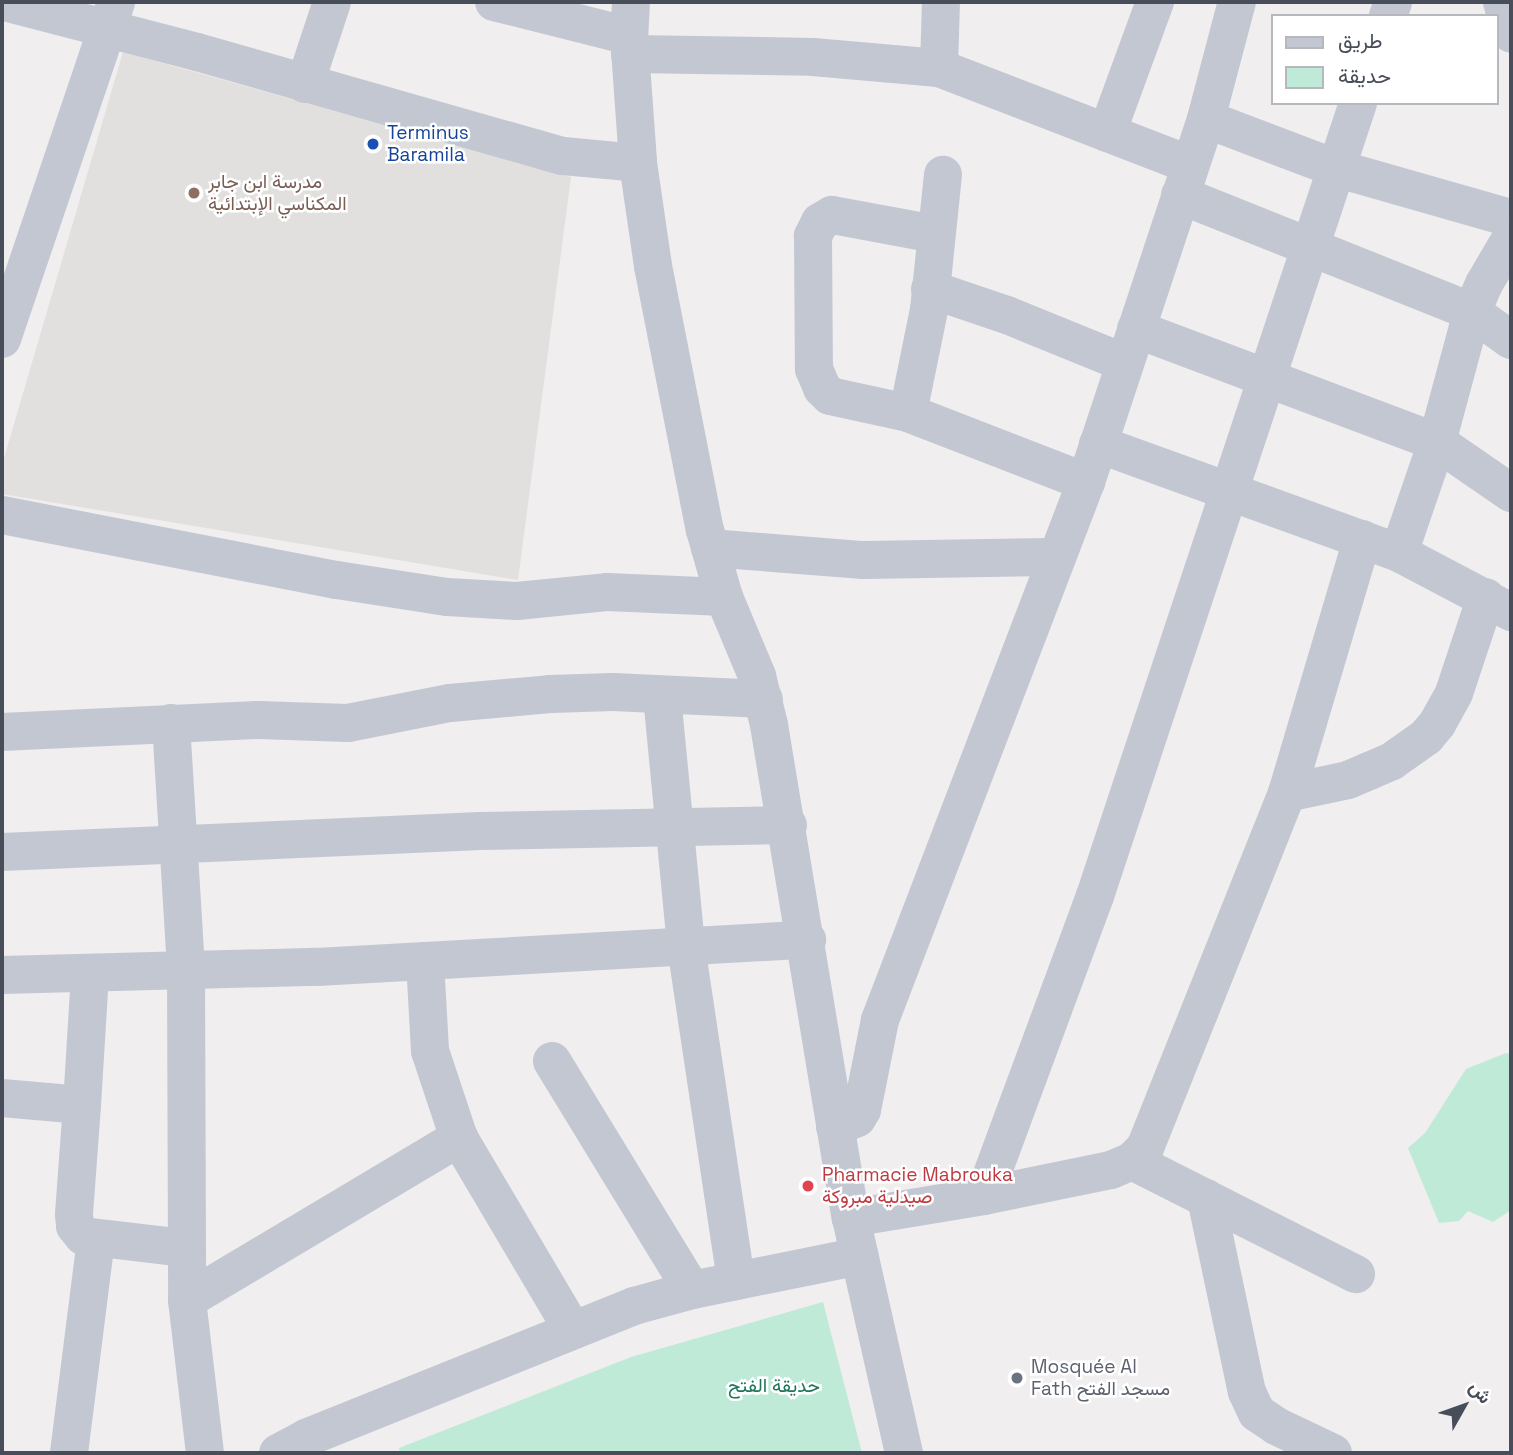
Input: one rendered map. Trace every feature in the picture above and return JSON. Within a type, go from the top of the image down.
[{"type":"street","points":[[4,2],[112,15],[305,84],[563,156],[638,163]]},
{"type":"street","points":[[305,84],[332,2]]},
{"type":"street","points":[[495,2],[630,31],[813,57],[939,68],[1107,133],[1185,180],[1308,246],[1472,312],[1511,340]]},
{"type":"street","points":[[939,68],[941,2]]},
{"type":"street","points":[[1107,133],[1155,2]]},
{"type":"street","points":[[835,1126],[857,1118],[862,1110],[880,1020],[1086,482],[1206,120],[1237,2]]},
{"type":"street","points":[[1502,2],[1511,34]]},
{"type":"street","points":[[2,339],[112,15]]},
{"type":"street","points":[[630,31],[638,163],[653,266],[689,456],[724,597],[764,699],[788,825],[851,1218],[904,1453]]},
{"type":"street","points":[[985,1196],[1095,896],[1268,378],[1308,246],[1357,105]]},
{"type":"street","points":[[1206,120],[1335,168],[1511,218]]},
{"type":"street","points":[[908,412],[922,353],[943,175]]},
{"type":"street","points":[[935,234],[832,215],[820,222],[813,236],[814,369],[822,388],[830,396],[908,412],[1086,482]]},
{"type":"street","points":[[1399,553],[1437,442],[1472,312],[1484,284],[1511,238]]},
{"type":"street","points":[[930,289],[1007,315],[1268,378],[1437,442],[1511,493]]},
{"type":"street","points":[[1098,444],[1399,553],[1498,604],[1454,693],[1437,724],[1426,737],[1392,761],[1348,780],[1287,793]]},
{"type":"street","points":[[2,515],[337,580],[447,597],[517,601],[607,592],[724,597]]},
{"type":"street","points":[[851,1218],[985,1196],[1111,1170],[1132,1161],[1145,1148],[1287,793],[1362,539]]},
{"type":"street","points":[[710,548],[864,560],[1057,557]]},
{"type":"street","points":[[2,732],[258,720],[348,723],[450,703],[612,692],[764,699]]},
{"type":"street","points":[[662,696],[686,946],[736,1281]]},
{"type":"street","points":[[171,723],[186,969],[187,1300],[205,1453]]},
{"type":"street","points":[[2,852],[178,847],[481,831],[788,825]]},
{"type":"street","points":[[2,975],[425,961],[807,940]]},
{"type":"street","points":[[425,961],[430,1051],[459,1138],[572,1329]]},
{"type":"street","points":[[90,973],[75,1226],[83,1236],[96,1239],[185,1248]]},
{"type":"street","points":[[551,1061],[692,1290]]},
{"type":"street","points":[[2,1098],[82,1105]]},
{"type":"street","points":[[187,1300],[459,1138]]},
{"type":"street","points":[[1132,1161],[1356,1274]]},
{"type":"street","points":[[1206,1198],[1247,1392],[1257,1413],[1276,1426],[1333,1453]]},
{"type":"street","points":[[69,1453],[96,1239]]},
{"type":"street","points":[[278,1453],[306,1438],[634,1306],[692,1290],[860,1256]]},
{"type":"shaded area","points":[[123,52],[571,177],[518,580],[2,494],[2,465]]},
{"type":"green space","points":[[1506,1053],[1511,1054],[1511,1210],[1493,1222],[1468,1211],[1459,1221],[1439,1223],[1408,1148],[1425,1133],[1466,1069]]},
{"type":"green space","name":"حديقة الفتح","points":[[823,1302],[862,1453],[400,1453],[399,1448],[631,1357]]},
{"type":"place","name":"Terminus Baramila","points":[[373,144]]},
{"type":"place","name":"مدرسة ابن جابر المكناسي الإبتدائية","points":[[194,193]]},
{"type":"place","name":"Pharmacie Mabrouka صيدلية مبروكة","points":[[808,1186]]},
{"type":"place","name":"Mosquée Al Fath مسجد الفتح","points":[[1017,1378]]}]
